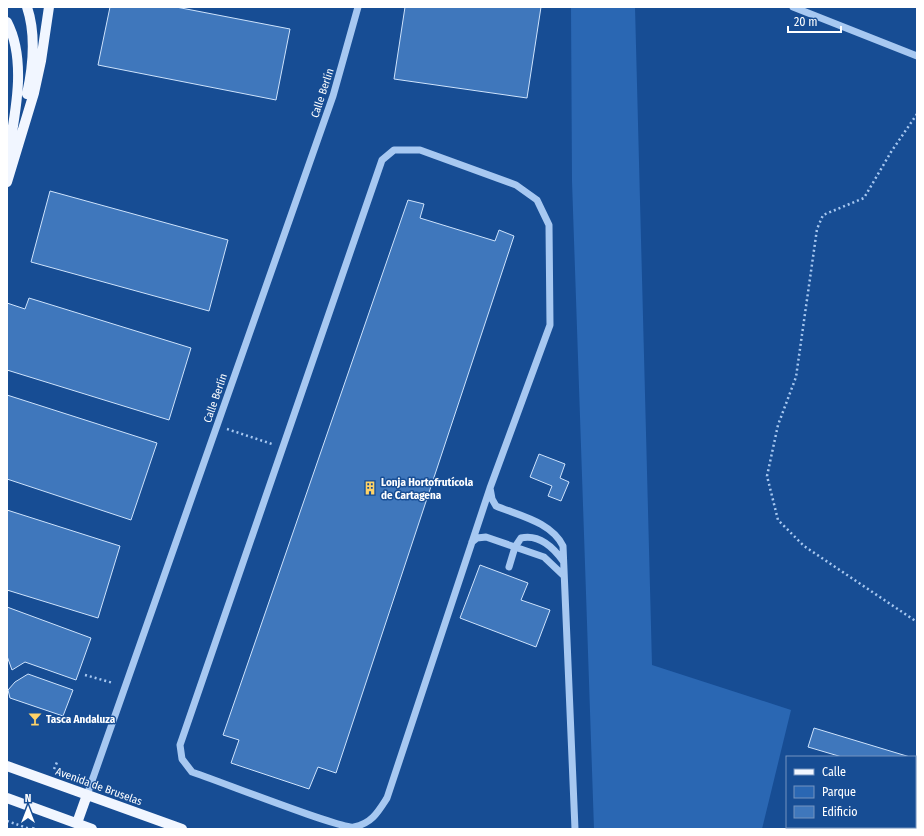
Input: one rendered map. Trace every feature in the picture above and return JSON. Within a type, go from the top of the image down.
[{"type":"main road","points":[[7,175],[28,87],[33,59],[32,32],[27,7]]},
{"type":"main road","points":[[7,182],[34,94],[41,61],[49,7]]},
{"type":"main road","points":[[7,22],[17,59],[19,81],[7,161]]},
{"type":"main road","name":"Avenida de Bruselas","points":[[7,766],[182,829]]},
{"type":"main road","points":[[76,826],[87,795]]},
{"type":"main road","points":[[7,798],[76,826],[92,829]]},
{"type":"street","name":"Calle Berlín","points":[[87,795],[333,96],[358,7]]},
{"type":"street","points":[[793,7],[917,56]]},
{"type":"street","points":[[394,150],[420,150],[516,185],[537,200],[549,225],[550,326],[490,488],[387,798],[373,818],[353,827],[327,820],[192,772],[182,759],[180,745],[382,160],[394,150]]},
{"type":"street","points":[[490,488],[492,498],[496,506],[548,527],[558,536],[563,546],[563,575],[575,829]]},
{"type":"street","points":[[509,567],[515,547],[521,538],[528,536],[544,542],[556,551],[563,561]]},
{"type":"street","points":[[471,543],[477,538],[486,537],[544,557],[563,575]]},
{"type":"path","points":[[917,114],[891,152],[864,198],[823,215],[817,229],[796,376],[778,425],[768,476],[778,520],[804,546],[917,622]]},
{"type":"path","points":[[218,426],[283,448]]},
{"type":"path","points":[[85,675],[125,687]]},
{"type":"path","points":[[7,821],[30,829]]},
{"type":"green space","points":[[571,7],[635,7],[652,665],[791,710],[762,829],[594,829],[572,181]]},
{"type":"building","points":[[110,7],[176,7],[290,29],[276,100],[98,65]]},
{"type":"building","points":[[405,7],[541,7],[527,98],[394,79]]},
{"type":"building","points":[[50,191],[228,240],[209,311],[31,262]]},
{"type":"building","name":"Lonja Hortofrutícola de Cartagena","points":[[408,200],[424,204],[420,218],[495,241],[499,230],[514,236],[336,773],[318,767],[309,789],[231,763],[239,740],[223,735]]},
{"type":"building","points":[[29,298],[191,348],[169,420],[7,370],[7,303],[25,309]]},
{"type":"building","points":[[7,395],[157,443],[131,520],[7,479]]},
{"type":"building","points":[[539,454],[565,464],[560,478],[569,482],[561,501],[548,496],[552,486],[530,477]]},
{"type":"building","points":[[7,510],[120,546],[98,618],[7,590]]},
{"type":"building","points":[[480,565],[528,583],[521,600],[550,610],[536,647],[460,618]]},
{"type":"building","points":[[7,607],[91,638],[76,680],[25,662],[12,670],[7,656]]},
{"type":"building","points":[[28,674],[73,690],[63,716],[10,698],[8,690],[15,682]]},
{"type":"building","points":[[814,728],[907,756],[839,756],[808,747]]},
{"type":"building","points":[[916,786],[917,829],[901,829],[916,828]]},
{"type":"place","name":"Lonja Hortofrutícola de Cartagena","points":[[370,488]]},
{"type":"place","name":"Tasca Andaluza","points":[[35,719]]}]
